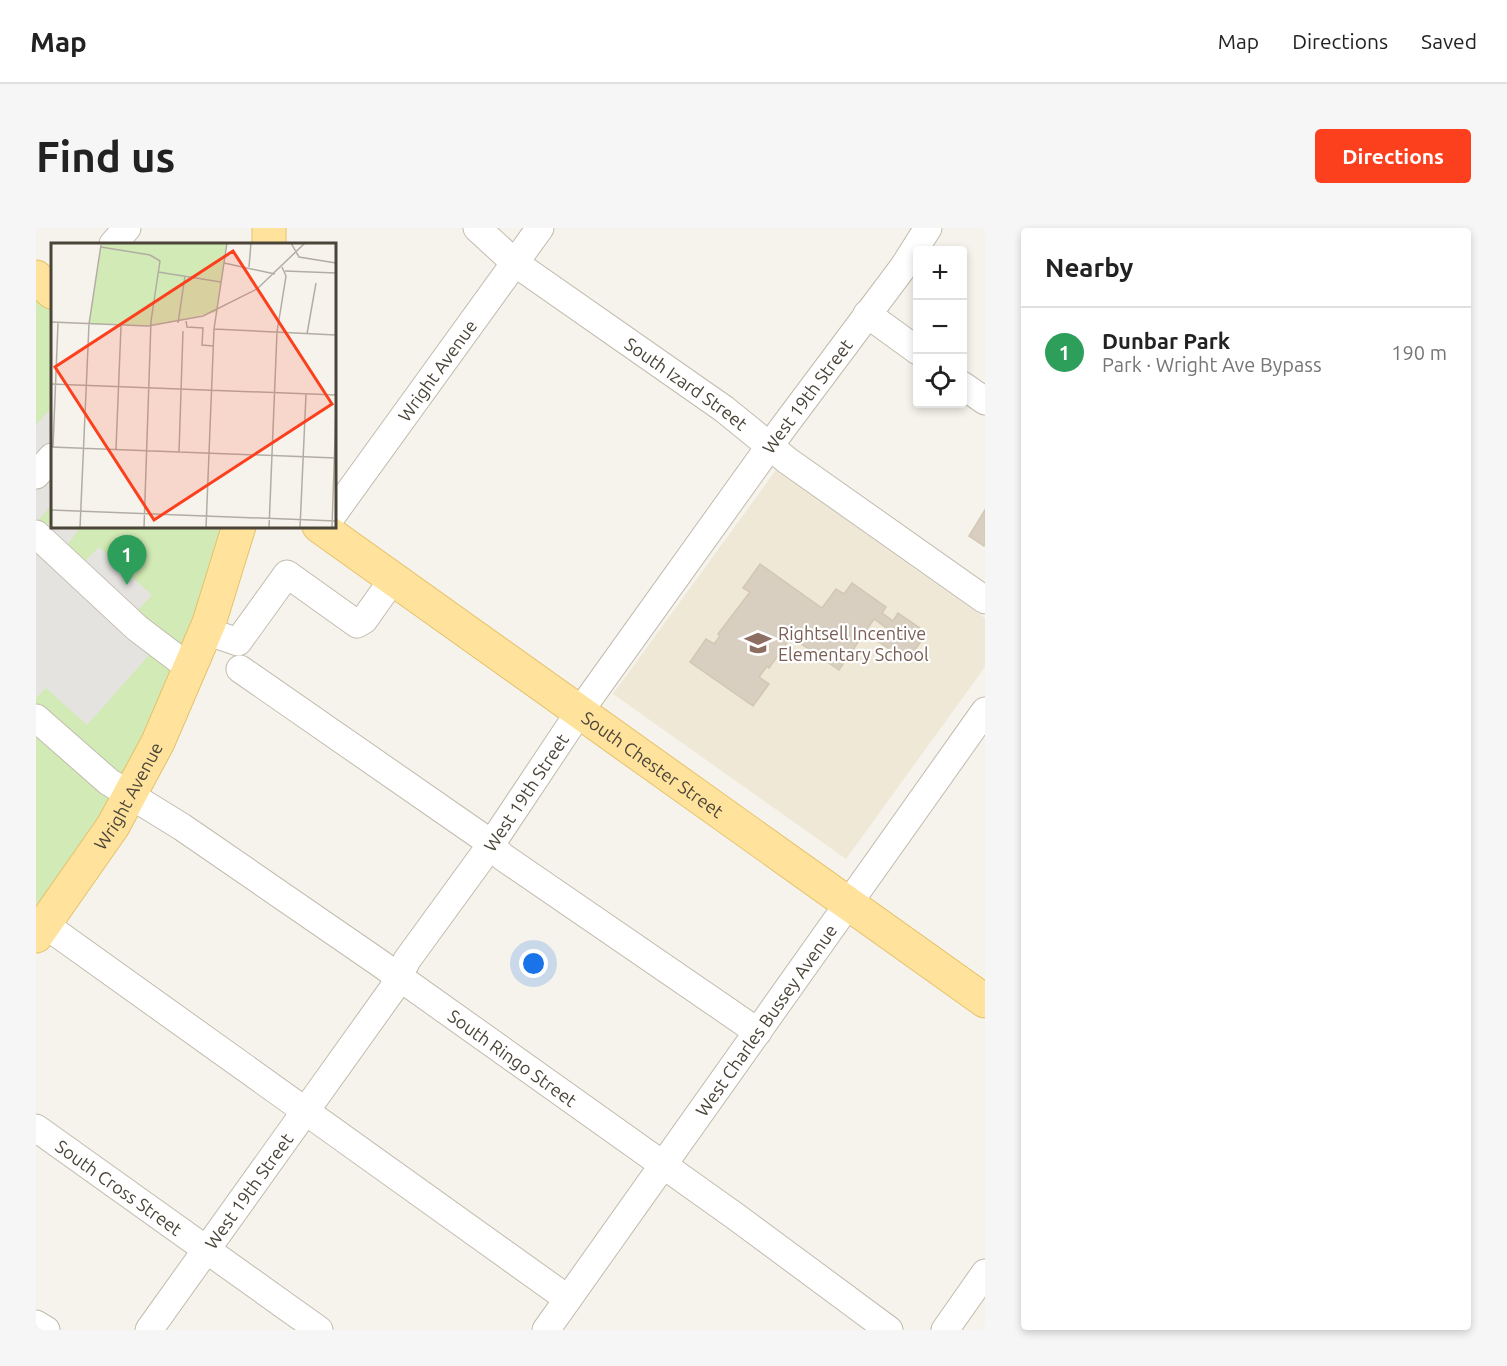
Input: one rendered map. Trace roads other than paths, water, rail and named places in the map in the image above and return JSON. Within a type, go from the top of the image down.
[{"type":"main road","points":[[36,277],[51,291]]},
{"type":"main road","name":"Wright Avenue","points":[[40,930],[113,826],[130,796],[199,648],[238,528]]},
{"type":"main road","name":"South Chester Street","points":[[330,528],[393,579],[985,1001]]},
{"type":"street","points":[[114,243],[128,228]]},
{"type":"street","name":"South Izard Street","points":[[477,228],[515,263],[724,409],[770,447],[985,600]]},
{"type":"street","name":"Wright Avenue","points":[[336,509],[540,228]]},
{"type":"street","name":"West 19th Street","points":[[149,1330],[392,990],[398,977],[490,846],[580,711],[928,228]]},
{"type":"street","points":[[867,314],[913,347]]},
{"type":"street","points":[[967,387],[985,401]]},
{"type":"street","points":[[36,475],[51,458]]},
{"type":"street","points":[[36,534],[146,636],[199,648],[238,642],[287,574],[357,624],[364,620],[393,579]]},
{"type":"street","points":[[240,669],[503,857],[758,1032]]},
{"type":"street","name":"West Charles Bussey Avenue","points":[[546,1330],[758,1032],[847,902],[985,711]]},
{"type":"street","name":"South Ringo Street","points":[[36,718],[109,782],[183,827],[398,977],[889,1330]]},
{"type":"street","points":[[40,930],[305,1112],[568,1299]]},
{"type":"street","name":"South Cross Street","points":[[36,1128],[319,1330]]},
{"type":"street","points":[[945,1330],[985,1273]]},
{"type":"street","points":[[36,1324],[46,1330]]},
{"type":"place","name":"Dunbar Park","points":[[127,585]]},
{"type":"place","name":"Rightsell Incentive Elementary School","points":[[758,643]]}]
